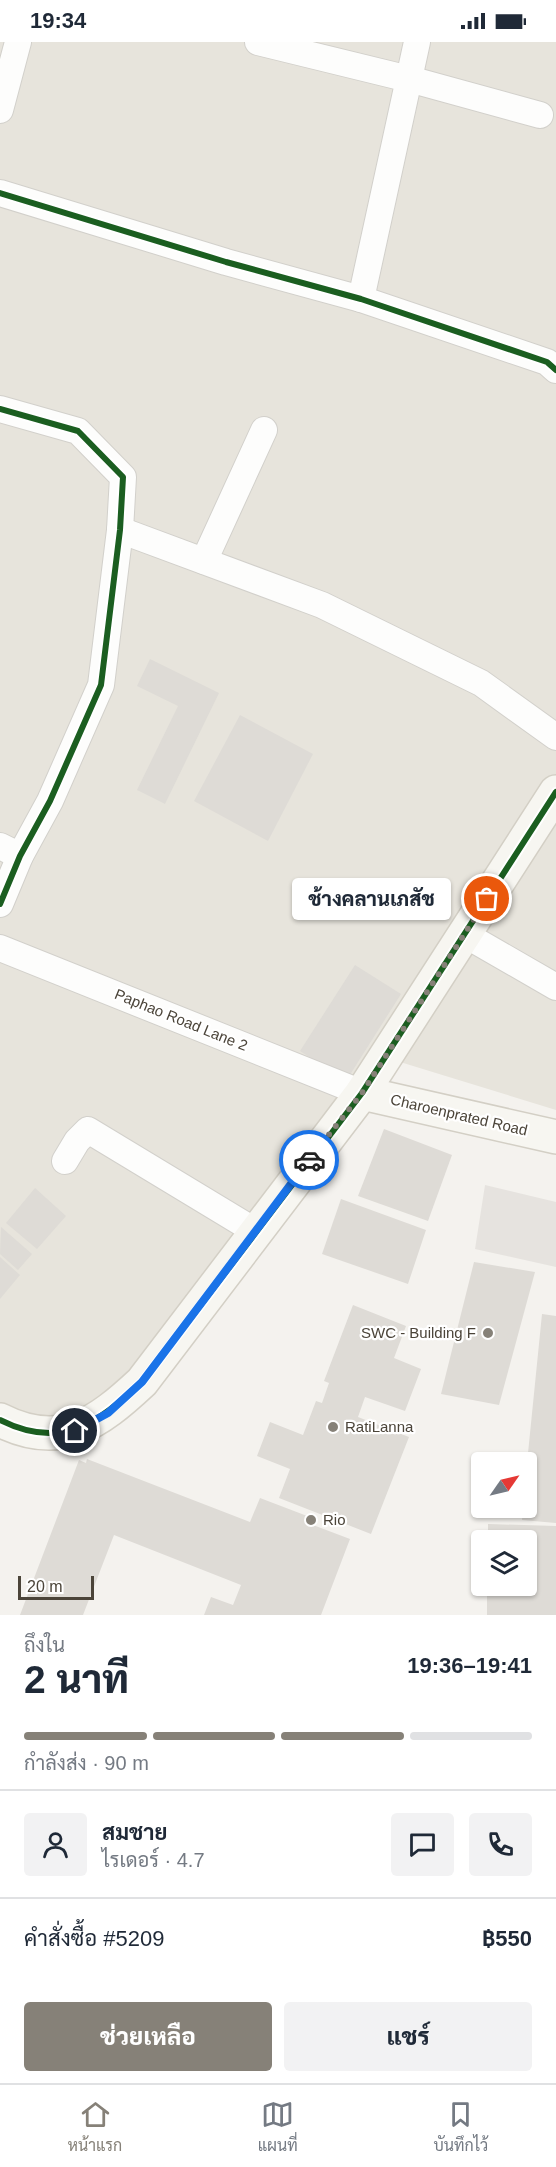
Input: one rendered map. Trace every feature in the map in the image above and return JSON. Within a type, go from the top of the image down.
[{"type":"street","points":[[0,110],[18,42]]},
{"type":"street","points":[[258,42],[409,79],[540,115]]},
{"type":"street","points":[[361,299],[417,42]]},
{"type":"street","points":[[0,194],[226,262],[361,299],[547,362],[556,370]]},
{"type":"street","points":[[0,409],[78,430],[123,477],[120,530],[101,685],[50,801],[10,851],[0,904]]},
{"type":"street","points":[[204,561],[264,430]]},
{"type":"street","points":[[120,530],[322,605],[482,683],[556,737]]},
{"type":"street","points":[[0,1420],[10,1425],[42,1432],[75,1431],[108,1413],[142,1382],[362,1093],[556,792]]},
{"type":"street","points":[[464,934],[556,987]]},
{"type":"street","name":"Paphao Road Lane 2","points":[[0,948],[362,1093]]},
{"type":"street","name":"Charoenprated Road","points":[[362,1093],[556,1137]]},
{"type":"street","points":[[65,1161],[77,1141],[88,1130],[255,1232]]},
{"type":"shaded area","points":[[0,42],[556,42],[556,1110],[374,1054],[106,1407],[51,1426],[0,1413]]},
{"type":"shaded area","points":[[485,1185],[556,1202],[556,1267],[475,1249]]},
{"type":"building","points":[[150,659],[219,693],[165,804],[137,790],[178,706],[137,686]]},
{"type":"building","points":[[240,715],[313,754],[268,841],[194,801]]},
{"type":"building","points":[[355,965],[401,994],[346,1081],[300,1051]]},
{"type":"building","points":[[384,1129],[452,1155],[428,1221],[358,1196]]},
{"type":"building","points":[[35,1188],[66,1216],[37,1249],[6,1223]]},
{"type":"building","points":[[341,1199],[426,1230],[408,1284],[322,1254]]},
{"type":"building","points":[[1,1227],[32,1254],[18,1270],[0,1254]]},
{"type":"building","points":[[0,1257],[20,1275],[0,1299]]},
{"type":"building","name":"SWC - Building F","points":[[474,1262],[535,1272],[499,1405],[441,1394]]},
{"type":"building","points":[[353,1305],[406,1326],[394,1358],[421,1369],[405,1411],[365,1397],[358,1417],[409,1437],[371,1534],[279,1498],[290,1469],[257,1456],[270,1422],[303,1435],[316,1401],[322,1403],[329,1383],[324,1381]]},
{"type":"building","points":[[542,1314],[556,1316],[556,1523],[522,1520],[522,1518],[537,1518],[537,1452],[528,1452]]},
{"type":"building","points":[[87,1459],[250,1522],[260,1498],[315,1519],[313,1525],[350,1539],[321,1615],[204,1615],[211,1597],[233,1605],[241,1585],[114,1535],[83,1615],[20,1615],[79,1460],[86,1463]]},
{"type":"building","points":[[488,1524],[556,1526],[556,1615],[487,1615],[487,1596],[537,1596],[537,1530],[488,1530]]},
{"type":"cycle path","points":[[0,193],[226,262],[361,299],[547,362],[556,370]]},
{"type":"cycle path","points":[[0,409],[78,431],[123,477],[120,530],[101,685],[50,801],[20,856],[0,904]]},
{"type":"cycle path","points":[[0,1420],[22,1429],[42,1433],[77,1428],[110,1410],[142,1382],[362,1093],[556,792]]},
{"type":"way so far","points":[[309,1160],[362,1093],[487,899]]},
{"type":"place","name":"ช้างคลานเภสัช","points":[[487,899]]},
{"type":"place","name":"SWC - Building F","points":[[488,1333]]},
{"type":"place","name":"RatiLanna","points":[[333,1427]]},
{"type":"place","name":"Rio","points":[[311,1520]]},
{"type":"route","points":[[75,1431],[108,1413],[142,1382],[309,1160]]}]
